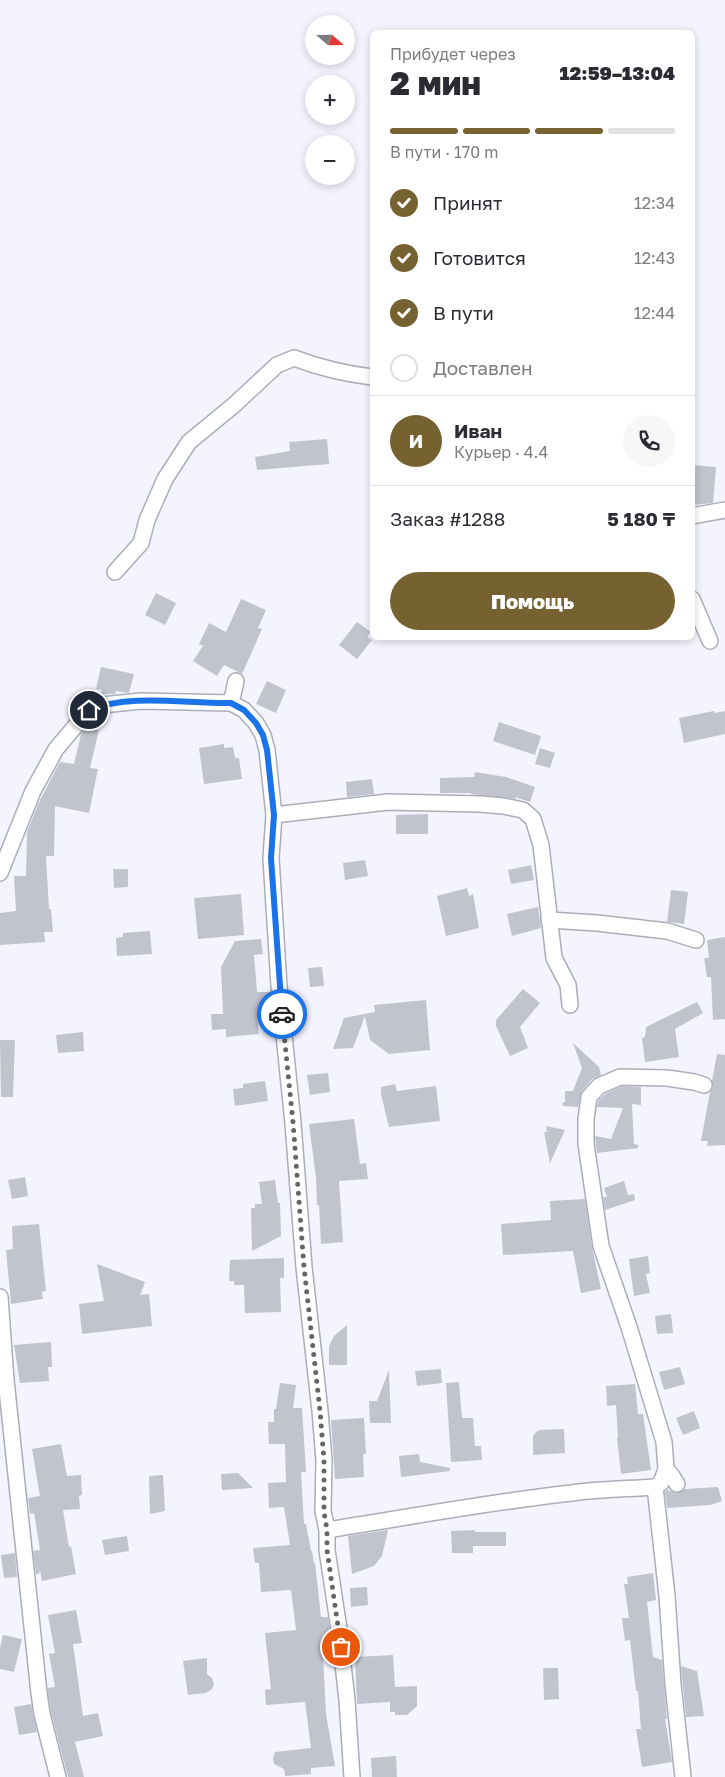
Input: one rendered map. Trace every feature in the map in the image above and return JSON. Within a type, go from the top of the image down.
[{"type":"street","points":[[115,572],[141,543],[146,520],[165,479],[189,442],[234,405],[277,365],[294,358],[370,377]]},
{"type":"street","points":[[695,517],[725,510]]},
{"type":"street","points":[[695,607],[710,641]]},
{"type":"street","points":[[231,703],[236,680]]},
{"type":"street","points":[[0,873],[33,791],[56,749],[89,710],[102,705],[141,701],[231,703],[244,710],[256,723],[263,735],[267,750],[274,815],[271,858],[279,986],[293,1122],[304,1267],[320,1411],[324,1460],[324,1512],[327,1530],[327,1550],[347,1700],[352,1777]]},
{"type":"street","points":[[274,815],[388,802],[480,804],[523,810],[533,819],[540,845],[554,958],[568,985],[570,1004]]},
{"type":"street","points":[[549,920],[667,931],[696,940]]},
{"type":"street","points":[[327,1530],[477,1505],[554,1495],[656,1487],[661,1483],[666,1469],[664,1442],[648,1385],[600,1246],[586,1144],[586,1119],[589,1097],[599,1086],[620,1078],[666,1078],[704,1085]]},
{"type":"street","points":[[0,1297],[6,1380],[39,1693],[42,1714],[58,1777]]},
{"type":"street","points":[[666,1469],[677,1484]]},
{"type":"street","points":[[656,1487],[667,1596],[672,1684],[683,1777]]},
{"type":"building","points":[[327,439],[329,464],[257,470],[255,457],[290,451],[289,442]]},
{"type":"building","points":[[695,465],[716,467],[713,503],[695,505]]},
{"type":"building","points":[[156,593],[176,603],[165,625],[145,615]]},
{"type":"building","points":[[241,599],[266,610],[258,628],[262,629],[242,674],[224,665],[217,676],[193,661],[203,646],[199,644],[209,623],[226,632]]},
{"type":"building","points":[[357,622],[370,631],[367,637],[372,640],[357,659],[339,645]]},
{"type":"building","points":[[101,667],[134,674],[129,693],[116,691],[115,694],[101,694],[102,690],[96,689]]},
{"type":"building","points":[[267,681],[286,690],[276,713],[256,704]]},
{"type":"building","points":[[714,711],[715,713],[725,711],[725,734],[684,743],[679,718]]},
{"type":"building","points":[[499,722],[541,736],[535,755],[493,741]]},
{"type":"building","points":[[87,727],[99,730],[90,768],[98,769],[89,813],[55,806],[54,856],[46,856],[49,909],[51,909],[53,932],[44,932],[45,942],[0,945],[0,913],[16,911],[14,876],[26,876],[27,832],[39,802],[60,762],[74,764],[81,734]]},
{"type":"building","points":[[224,744],[224,748],[233,747],[235,758],[239,758],[242,779],[204,784],[199,748]]},
{"type":"building","points":[[540,748],[555,753],[550,768],[535,764]]},
{"type":"building","points":[[475,772],[506,777],[535,787],[530,802],[515,797],[516,799],[471,793],[440,793],[440,778],[474,777]]},
{"type":"building","points":[[372,779],[374,794],[347,797],[346,782]]},
{"type":"building","points":[[428,814],[428,834],[396,834],[396,815]]},
{"type":"building","points":[[365,860],[368,876],[345,880],[343,863]]},
{"type":"building","points":[[531,865],[534,880],[511,884],[508,870]]},
{"type":"building","points":[[113,869],[128,869],[128,887],[114,888]]},
{"type":"building","points":[[467,888],[469,896],[473,894],[479,928],[446,936],[437,896]]},
{"type":"building","points":[[671,890],[688,892],[684,924],[667,922]]},
{"type":"building","points":[[241,894],[244,935],[198,939],[194,898]]},
{"type":"building","points":[[538,907],[541,928],[512,936],[507,914]]},
{"type":"building","points":[[150,931],[152,954],[117,956],[116,938],[123,937],[123,933]]},
{"type":"building","points":[[725,937],[725,1019],[713,1020],[711,977],[707,977],[704,958],[709,958],[707,940]]},
{"type":"building","points":[[261,939],[263,954],[254,955],[257,992],[270,992],[272,1015],[257,1016],[259,1034],[226,1037],[226,1029],[212,1030],[211,1014],[223,1014],[221,967],[235,941]]},
{"type":"building","points":[[322,967],[324,986],[310,987],[308,968]]},
{"type":"building","points":[[523,989],[540,1003],[520,1027],[528,1048],[510,1056],[496,1026],[496,1020]]},
{"type":"building","points":[[426,1000],[430,1050],[389,1054],[370,1040],[365,1016],[353,1048],[333,1049],[344,1018],[375,1012],[374,1005]]},
{"type":"building","points":[[697,1002],[703,1013],[675,1029],[679,1057],[645,1062],[642,1038],[645,1037],[646,1027]]},
{"type":"building","points":[[83,1032],[84,1051],[58,1053],[56,1035]]},
{"type":"building","points":[[0,1040],[15,1040],[13,1097],[1,1097]]},
{"type":"building","points":[[573,1043],[599,1067],[601,1075],[592,1079],[582,1091],[578,1107],[563,1106],[562,1103],[565,1102],[565,1091],[573,1091],[582,1068]]},
{"type":"building","points":[[717,1054],[725,1055],[725,1145],[707,1146],[708,1141],[701,1141],[710,1092],[713,1087],[712,1081]]},
{"type":"building","points":[[328,1073],[330,1092],[310,1095],[307,1075]]},
{"type":"building","points":[[265,1081],[268,1101],[235,1106],[233,1089],[243,1088],[243,1084]]},
{"type":"building","points":[[395,1084],[397,1091],[436,1086],[440,1121],[389,1127],[381,1087]]},
{"type":"building","points":[[622,1086],[641,1087],[641,1105],[632,1104],[634,1144],[638,1145],[638,1148],[597,1153],[595,1136],[611,1139],[623,1108],[597,1107],[598,1101],[605,1094]]},
{"type":"building","points":[[354,1119],[360,1164],[366,1163],[368,1179],[339,1181],[343,1242],[321,1244],[319,1205],[317,1205],[316,1177],[309,1124]]},
{"type":"building","points":[[546,1126],[565,1130],[550,1163],[544,1132],[547,1132]]},
{"type":"building","points":[[25,1177],[28,1196],[12,1199],[8,1180]]},
{"type":"building","points":[[275,1180],[278,1203],[280,1203],[281,1236],[252,1251],[251,1208],[255,1208],[255,1204],[262,1204],[259,1182]]},
{"type":"building","points":[[624,1181],[628,1195],[634,1194],[635,1200],[605,1210],[603,1197],[607,1197],[604,1188]]},
{"type":"building","points":[[585,1199],[592,1247],[601,1289],[581,1293],[573,1251],[503,1255],[501,1224],[551,1220],[550,1201]]},
{"type":"building","points":[[39,1224],[46,1291],[42,1292],[43,1299],[11,1304],[6,1250],[13,1249],[12,1226]]},
{"type":"building","points":[[648,1256],[650,1273],[646,1274],[650,1293],[634,1296],[629,1259]]},
{"type":"building","points":[[284,1258],[284,1278],[280,1278],[281,1312],[245,1313],[244,1285],[234,1285],[234,1281],[229,1281],[230,1260]]},
{"type":"building","points":[[97,1264],[145,1282],[140,1295],[149,1294],[152,1326],[82,1334],[79,1304],[104,1301]]},
{"type":"building","points":[[671,1314],[673,1333],[657,1334],[655,1316]]},
{"type":"building","points":[[347,1325],[347,1365],[329,1365],[329,1346],[334,1336]]},
{"type":"building","points":[[51,1342],[52,1367],[48,1367],[49,1381],[20,1383],[14,1345]]},
{"type":"building","points":[[680,1367],[685,1384],[664,1390],[659,1372]]},
{"type":"building","points":[[441,1369],[442,1383],[417,1386],[415,1371]]},
{"type":"building","points":[[389,1370],[391,1423],[370,1423],[369,1401],[377,1401]]},
{"type":"building","points":[[459,1382],[462,1418],[473,1418],[475,1446],[481,1446],[482,1460],[451,1462],[446,1383]]},
{"type":"building","points":[[280,1383],[296,1385],[293,1408],[302,1408],[306,1472],[301,1472],[304,1524],[306,1524],[315,1563],[321,1617],[328,1617],[330,1630],[332,1654],[323,1655],[326,1714],[335,1766],[311,1768],[311,1774],[285,1776],[284,1769],[274,1764],[275,1752],[311,1748],[305,1702],[266,1705],[265,1690],[271,1689],[265,1633],[296,1630],[291,1590],[261,1592],[259,1563],[255,1563],[253,1548],[290,1545],[284,1507],[269,1508],[268,1483],[286,1482],[285,1444],[269,1444],[268,1422],[274,1422],[274,1409],[276,1409]]},
{"type":"building","points":[[635,1384],[638,1414],[643,1414],[651,1470],[621,1474],[616,1405],[607,1406],[606,1386]]},
{"type":"building","points":[[694,1411],[700,1428],[683,1435],[676,1418]]},
{"type":"building","points":[[364,1418],[366,1454],[363,1454],[364,1477],[335,1479],[331,1420]]},
{"type":"building","points":[[564,1429],[565,1453],[533,1455],[533,1436],[536,1432],[540,1430]]},
{"type":"building","points":[[61,1444],[67,1476],[81,1475],[82,1495],[79,1496],[80,1509],[63,1510],[76,1574],[42,1581],[40,1570],[39,1574],[36,1574],[33,1551],[40,1550],[34,1513],[30,1514],[28,1498],[40,1496],[32,1449]]},
{"type":"building","points":[[419,1454],[420,1462],[450,1468],[450,1471],[401,1477],[399,1456]]},
{"type":"building","points":[[238,1473],[253,1488],[222,1490],[221,1474]]},
{"type":"building","points":[[163,1475],[165,1511],[150,1514],[149,1476]]},
{"type":"building","points":[[718,1487],[722,1501],[710,1505],[667,1508],[665,1492],[667,1490],[678,1493],[685,1489]]},
{"type":"building","points":[[388,1530],[382,1556],[374,1566],[352,1574],[348,1536]]},
{"type":"building","points":[[475,1530],[475,1532],[506,1532],[506,1546],[473,1546],[473,1553],[452,1553],[451,1531]]},
{"type":"building","points":[[127,1536],[129,1551],[105,1555],[102,1540]]},
{"type":"building","points":[[15,1553],[17,1577],[4,1578],[1,1555]]},
{"type":"building","points":[[653,1573],[656,1600],[647,1602],[653,1657],[662,1660],[667,1719],[665,1719],[672,1762],[642,1767],[636,1729],[641,1729],[638,1691],[636,1691],[630,1640],[625,1641],[622,1618],[629,1618],[624,1584],[628,1584],[627,1577]]},
{"type":"building","points":[[367,1587],[368,1605],[351,1607],[350,1588]]},
{"type":"building","points":[[76,1610],[82,1643],[73,1644],[83,1716],[98,1713],[103,1736],[75,1742],[84,1777],[68,1777],[51,1712],[48,1692],[48,1688],[55,1687],[49,1654],[55,1653],[48,1615]]},
{"type":"building","points":[[3,1635],[22,1639],[14,1672],[0,1669],[0,1648]]},
{"type":"building","points":[[393,1655],[395,1687],[417,1686],[417,1706],[407,1715],[395,1715],[395,1712],[390,1712],[390,1702],[357,1704],[355,1657]]},
{"type":"building","points":[[207,1658],[207,1674],[212,1678],[214,1684],[212,1689],[206,1693],[188,1695],[183,1661]]},
{"type":"building","points":[[681,1666],[697,1671],[704,1716],[686,1717]]},
{"type":"building","points":[[543,1668],[558,1668],[559,1699],[544,1700]]},
{"type":"building","points":[[31,1704],[37,1732],[19,1735],[14,1707]]},
{"type":"building","points":[[396,1756],[397,1777],[372,1777],[371,1758]]},
{"type":"way so far","points":[[282,1014],[293,1122],[304,1267],[320,1411],[324,1460],[324,1512],[327,1530],[327,1550],[341,1647]]},
{"type":"route","points":[[89,710],[102,705],[141,701],[231,703],[244,710],[256,723],[263,735],[267,750],[274,815],[271,858],[282,1014]]}]
